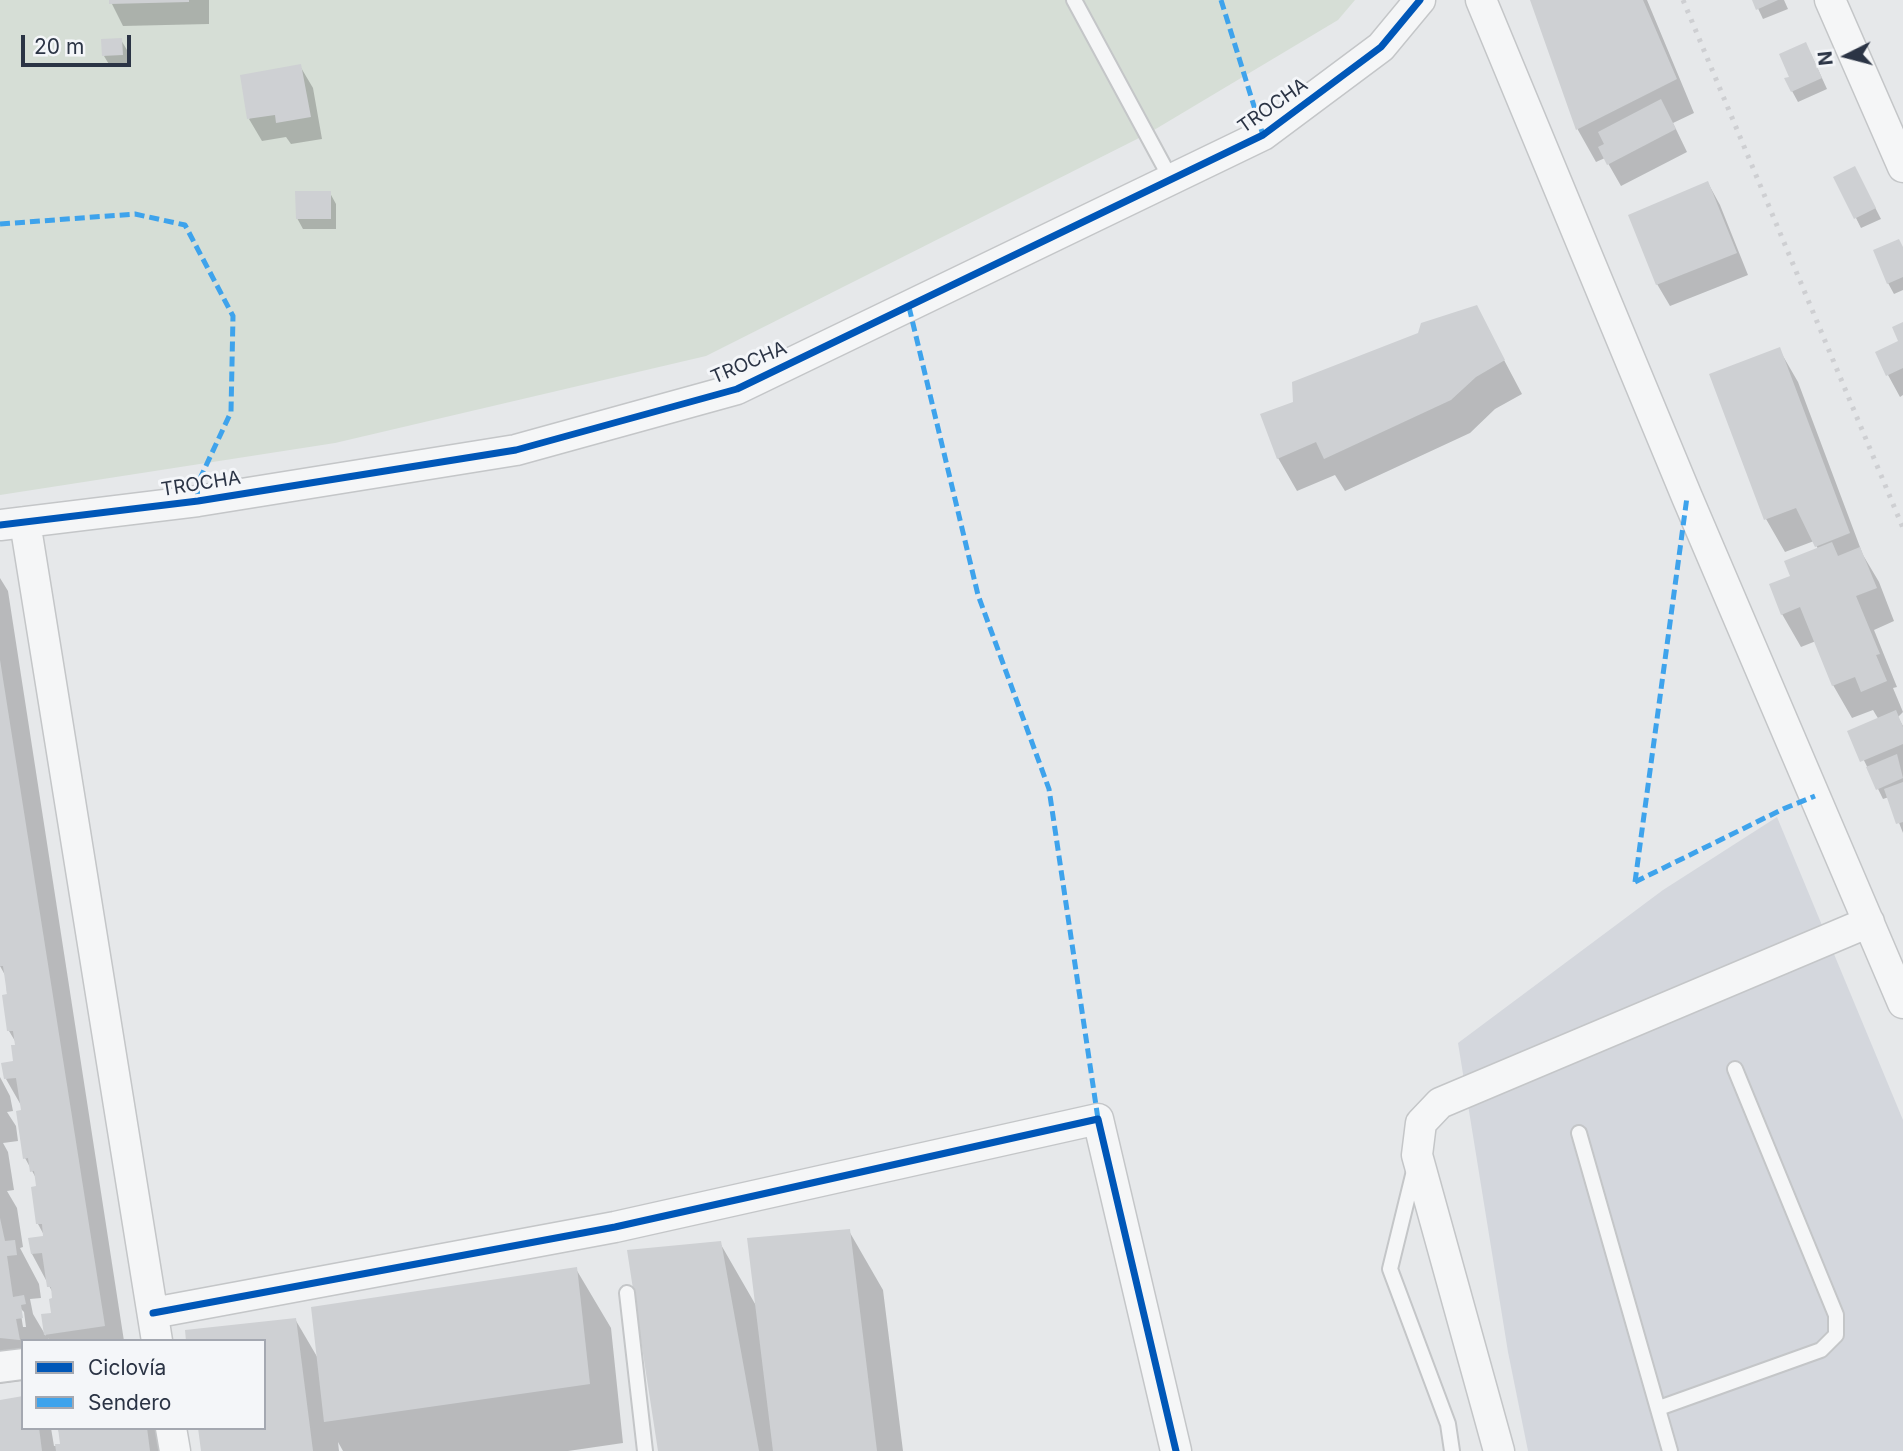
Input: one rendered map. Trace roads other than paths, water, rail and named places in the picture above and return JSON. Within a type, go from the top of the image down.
[{"type":"street","name":"TROCHA","points":[[13,523],[198,501],[516,450],[737,389],[1263,135],[1381,47],[1420,0]]},
{"type":"street","points":[[1482,0],[1687,497],[1903,1003]]},
{"type":"street","points":[[1830,0],[1903,167]]},
{"type":"street","points":[[13,523],[155,1327],[1098,1119],[1176,1451]]},
{"type":"street","points":[[1499,1451],[1418,1155],[1422,1123],[1440,1103],[1869,922]]},
{"type":"street","points":[[0,1367],[21,1364]]},
{"type":"street","points":[[171,1430],[175,1451]]},
{"type":"lane","points":[[1074,0],[1172,181]]},
{"type":"lane","points":[[1659,1408],[1821,1350],[1836,1335],[1836,1315],[1735,1069]]},
{"type":"lane","points":[[1579,1133],[1670,1451]]},
{"type":"lane","points":[[1418,1155],[1390,1269],[1448,1424],[1452,1451]]},
{"type":"lane","points":[[627,1293],[645,1451]]},
{"type":"railway","points":[[1683,0],[1903,528]]}]
